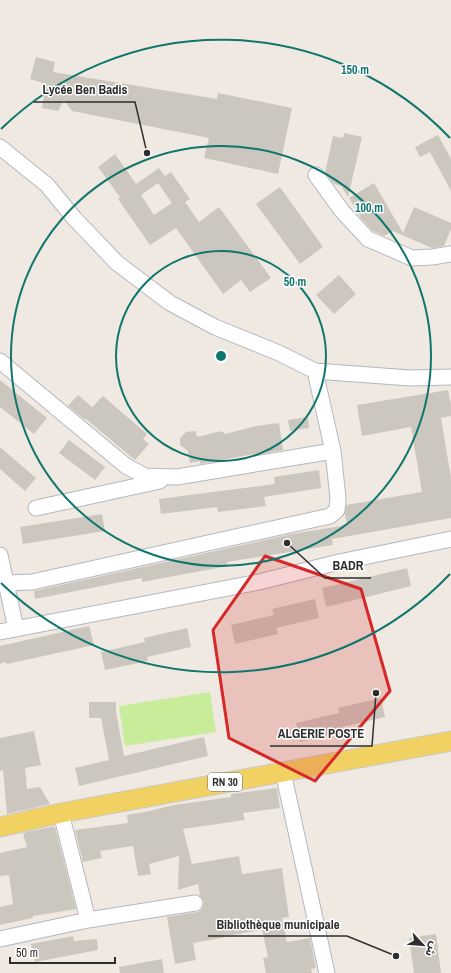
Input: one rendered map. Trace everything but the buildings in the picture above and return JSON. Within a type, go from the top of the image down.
[{"type":"main road","name":"RN 30","points":[[0,827],[61,813],[451,741]]},
{"type":"street","points":[[0,147],[47,185],[74,218],[117,263],[170,303],[215,326],[278,353],[315,371],[410,378],[451,377]]},
{"type":"street","points":[[316,175],[342,211],[368,239],[412,258],[451,254]]},
{"type":"street","points":[[0,361],[126,466],[145,476],[177,478]]},
{"type":"street","points":[[7,583],[32,582],[330,516],[337,510],[338,498],[333,451],[315,371]]},
{"type":"street","points":[[36,508],[177,478],[333,451]]},
{"type":"street","points":[[0,632],[259,582],[339,562],[451,540]]},
{"type":"street","points":[[0,555],[16,629]]},
{"type":"street","points":[[283,772],[327,973]]},
{"type":"street","points":[[61,813],[88,920]]},
{"type":"street","points":[[0,939],[88,920],[195,904]]},
{"type":"highlighted area","points":[[265,556],[361,589],[390,691],[315,781],[229,738],[213,630]]},
{"type":"green space","points":[[210,692],[216,732],[125,746],[119,706]]},
{"type":"place","name":"Lycée Ben Badis","points":[[147,153]]},
{"type":"place","name":"BADR","points":[[287,543]]},
{"type":"place","name":"ALGERIE POSTE","points":[[376,693]]},
{"type":"place","name":"Bibliothèque municipale","points":[[396,956]]}]
